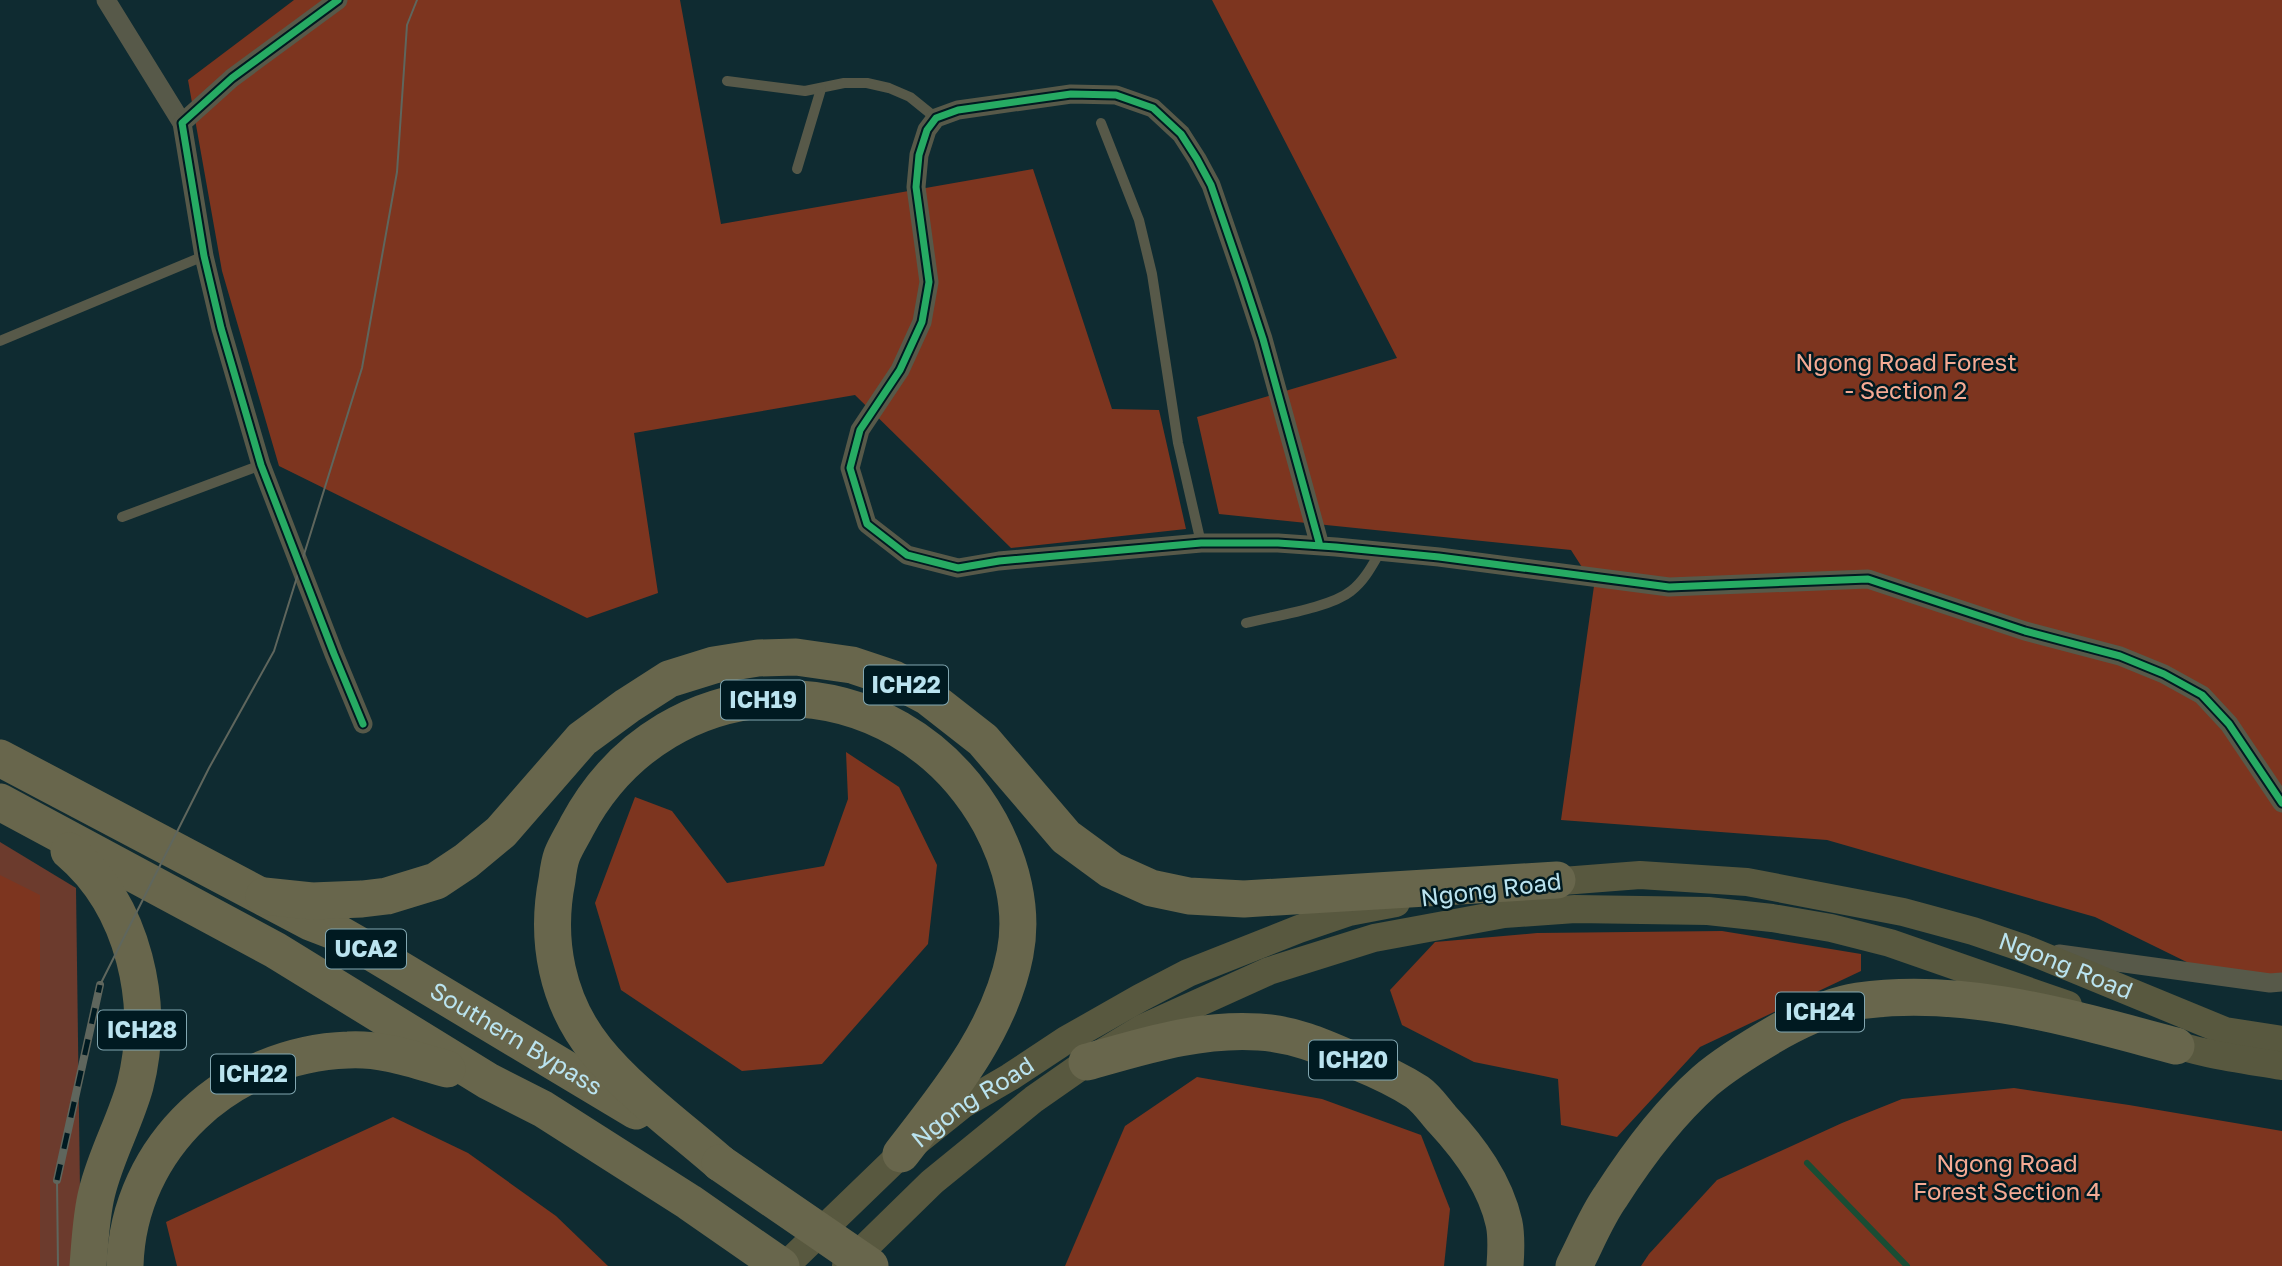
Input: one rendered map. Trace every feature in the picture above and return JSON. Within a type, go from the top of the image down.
[{"type":"highway","name":"ICH22","points":[[264,896],[312,901],[362,899],[387,896],[436,881],[501,832],[582,739],[627,706],[669,679],[714,664],[758,657],[796,657],[852,664],[894,679],[928,697],[983,740],[1066,837],[1111,870],[1152,887],[1189,896],[1244,899],[1557,880]]},
{"type":"highway","name":"ICH19","points":[[720,1163],[615,1072],[578,1024],[566,1002],[555,964],[551,929],[554,893],[562,857],[587,808],[606,781],[634,752],[666,730],[700,714],[737,702],[784,698],[803,698],[861,711],[928,748],[955,773],[978,802],[1000,842],[1013,879],[1017,913],[1016,953],[996,1010],[963,1073],[901,1154]]},
{"type":"highway","name":"Southern Bypass","points":[[0,758],[408,972],[720,1163],[870,1266]]},
{"type":"highway","name":"Southern Bypass","points":[[0,802],[275,950],[488,1081],[543,1109],[783,1266]]},
{"type":"highway","name":"ICH28","points":[[37,822],[89,867],[110,897],[127,936],[143,1000],[142,1045],[135,1086],[97,1191],[88,1266]]},
{"type":"highway","name":"ICH24","points":[[1574,1266],[1610,1197],[1656,1134],[1705,1081],[1753,1046],[1809,1016],[1856,1001],[1916,997],[1976,1001],[2036,1010],[2176,1046]]},
{"type":"highway","name":"ICH20","points":[[1087,1062],[1191,1034],[1260,1032],[1293,1036],[1325,1046],[1388,1074],[1420,1094],[1451,1128],[1489,1181],[1504,1224],[1505,1266]]},
{"type":"highway","name":"ICH22","points":[[125,1266],[125,1241],[141,1189],[159,1156],[206,1102],[234,1082],[295,1057],[348,1050],[413,1058],[488,1081]]},
{"type":"main road","name":"Ngong Road","points":[[783,1266],[901,1154],[962,1105],[1066,1040],[1188,973],[1299,929],[1349,912],[1428,897],[1557,880],[1640,875],[1746,882],[1903,912],[1964,929],[2023,948],[2225,1031],[2282,1040]]},
{"type":"main road","name":"Ngong Road","points":[[846,1266],[932,1182],[1034,1099],[1143,1028],[1269,971],[1321,953],[1374,939],[1504,914],[1575,909],[1708,911],[1831,928],[1889,943],[2009,983],[2176,1046],[2282,1066]]},
{"type":"street","points":[[106,0],[182,123],[204,256],[221,328],[261,466],[363,724]]},
{"type":"street","points":[[182,123],[232,78],[338,0]]},
{"type":"street","points":[[1320,546],[1263,339],[1243,278],[1211,186],[1181,134],[1153,108],[1116,95],[1071,94],[957,110],[936,118],[927,130],[919,155],[916,187],[929,282],[922,322],[900,370],[860,430],[850,468],[867,524],[906,555],[958,568],[1013,560],[1202,543],[1320,546],[1381,551],[1669,587],[1868,579],[2025,631],[2120,656],[2164,674],[2202,695],[2229,724],[2282,803]]},
{"type":"street","points":[[2023,948],[2270,983],[2282,982]]},
{"type":"lane","points":[[727,81],[805,90],[844,83],[867,83],[910,97],[936,118]]},
{"type":"lane","points":[[797,169],[821,89]]},
{"type":"lane","points":[[1101,123],[1139,219],[1152,274],[1178,443],[1202,543]]},
{"type":"lane","points":[[0,341],[204,256]]},
{"type":"lane","points":[[122,517],[261,466]]},
{"type":"lane","points":[[1246,623],[1333,601],[1349,593],[1363,579],[1381,551]]},
{"type":"shaded area","points":[[0,842],[76,888],[81,1266],[0,1266]]},
{"type":"green space","points":[[294,0],[680,0],[721,224],[1033,169],[1112,409],[1159,410],[1186,529],[1011,548],[855,395],[634,433],[658,593],[587,618],[279,466],[222,271],[188,80]]},
{"type":"green space","name":"Ngong Road Forest - Section 2","points":[[1212,0],[2282,0],[2282,988],[2207,972],[2095,917],[1827,840],[1561,820],[1594,586],[1571,550],[1219,514],[1197,417],[1397,358]]},
{"type":"green space","points":[[846,752],[899,787],[937,865],[928,944],[822,1064],[742,1071],[621,990],[595,903],[635,797],[672,811],[727,883],[824,866],[848,799]]},
{"type":"green space","points":[[0,875],[40,895],[40,1266],[0,1266]]},
{"type":"green space","points":[[1722,931],[1861,954],[1861,971],[1700,1047],[1617,1137],[1561,1125],[1558,1079],[1474,1062],[1402,1025],[1390,990],[1435,942],[1537,933]]},
{"type":"green space","points":[[1197,1077],[1322,1099],[1421,1135],[1450,1209],[1444,1266],[1065,1266],[1125,1126]]},
{"type":"green space","name":"Ngong Road Forest Section 4","points":[[2014,1088],[2282,1131],[2282,1266],[1641,1266],[1717,1180],[1902,1099]]},
{"type":"green space","points":[[393,1117],[468,1153],[556,1216],[608,1266],[177,1266],[166,1222]]},
{"type":"waterway","points":[[1807,1163],[1907,1266]]},
{"type":"tram line","points":[[100,985],[209,768],[274,651],[362,368],[397,172],[407,25],[417,0]]},
{"type":"tram line","points":[[57,1180],[58,1266]]},
{"type":"railway","points":[[57,1180],[100,985]]},
{"type":"cycle path","points":[[338,0],[232,78],[182,123],[204,256],[221,328],[261,465],[363,724]]},
{"type":"cycle path","points":[[1320,546],[1263,339],[1243,278],[1211,185],[1181,134],[1153,108],[1116,95],[1071,94],[958,110],[936,118],[927,130],[919,155],[916,187],[929,282],[922,322],[900,370],[860,430],[850,468],[867,524],[907,555],[958,568],[999,561],[1201,543],[1278,543],[1439,557],[1669,587],[1868,579],[2025,631],[2120,656],[2164,674],[2202,695],[2229,724],[2282,803]]}]
